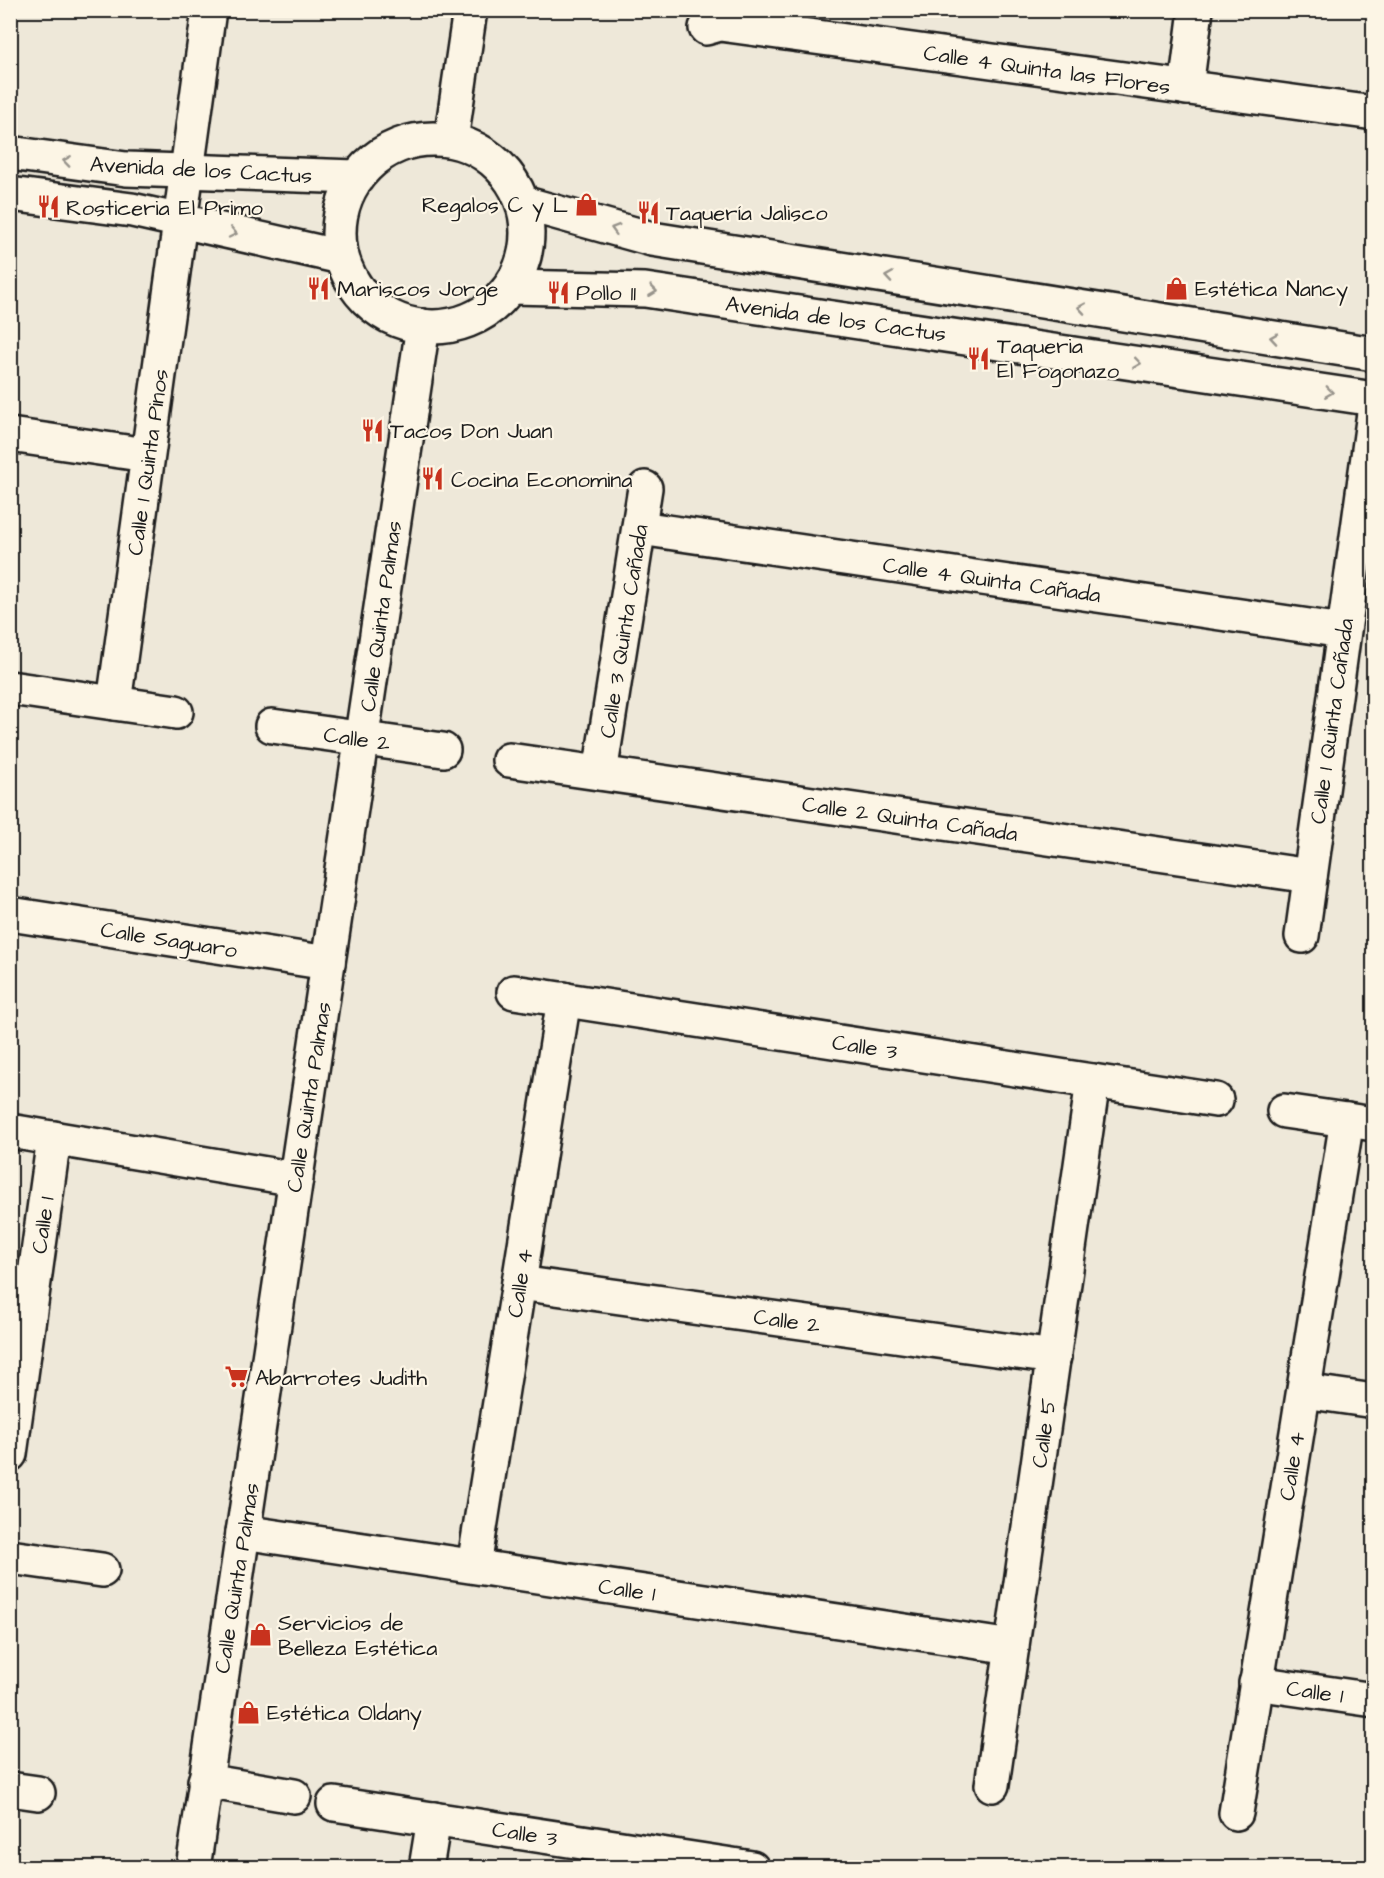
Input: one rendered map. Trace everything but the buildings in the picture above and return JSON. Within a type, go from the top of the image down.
[{"type":"street","points":[[180,222],[209,10]]},
{"type":"street","points":[[451,140],[470,10]]},
{"type":"street","points":[[1186,88],[1196,10]]},
{"type":"street","name":"Calle 4 Quinta las Flores","points":[[716,21],[1374,113]]},
{"type":"street","points":[[429,138],[451,140],[482,152],[507,173],[523,203],[528,220],[528,238],[523,263],[511,287],[486,312],[454,325],[423,326],[401,321],[385,314],[357,289],[341,257],[339,223],[342,207],[356,177],[370,161],[388,149],[408,141],[429,138]]},
{"type":"street","name":"Avenida de los Cactus","points":[[10,153],[126,169],[187,173],[356,177]]},
{"type":"street","name":"Avenida de los Cactus","points":[[10,194],[132,210],[341,257]]},
{"type":"street","name":"Avenida de los Cactus","points":[[523,203],[652,239],[1374,354]]},
{"type":"street","name":"Calle 1 Quinta Pinos","points":[[114,703],[180,222]]},
{"type":"street","name":"Avenida de los Cactus","points":[[511,287],[645,290],[1374,399]]},
{"type":"street","name":"Calle Quinta Palmas","points":[[193,1868],[423,326]]},
{"type":"street","name":"Calle 1 Quinta Cañada","points":[[1302,936],[1374,412]]},
{"type":"street","points":[[10,435],[147,455]]},
{"type":"street","name":"Calle 3 Quinta Cañada","points":[[600,773],[645,488]]},
{"type":"street","name":"Calle 4 Quinta Cañada","points":[[640,528],[1344,631]]},
{"type":"street","points":[[10,688],[176,712]]},
{"type":"street","name":"Calle 2","points":[[272,726],[443,750]]},
{"type":"street","name":"Calle 2 Quinta Cañada","points":[[509,760],[1310,876]]},
{"type":"street","name":"Calle Saguaro","points":[[10,914],[328,963]]},
{"type":"street","name":"Calle 3","points":[[514,992],[1216,1100]]},
{"type":"street","name":"Calle 4","points":[[474,1566],[564,999]]},
{"type":"street","name":"Calle 5","points":[[992,1785],[1094,1081]]},
{"type":"street","points":[[1284,1111],[1360,1122]]},
{"type":"street","name":"Calle 4","points":[[1236,1813],[1304,1391],[1360,1122]]},
{"type":"street","points":[[10,1131],[296,1179]]},
{"type":"street","name":"Calle 1","points":[[10,1455],[54,1138]]},
{"type":"street","name":"Calle 2","points":[[519,1283],[1054,1357]]},
{"type":"street","points":[[1304,1391],[1374,1401]]},
{"type":"street","name":"Calle 1","points":[[243,1532],[1012,1647]]},
{"type":"street","points":[[10,1557],[102,1570]]},
{"type":"street","name":"Calle 1","points":[[1256,1683],[1374,1700]]},
{"type":"street","points":[[205,1781],[294,1796]]},
{"type":"street","name":"Calle 3","points":[[334,1804],[752,1868]]},
{"type":"street","points":[[426,1868],[434,1819]]},
{"type":"place","name":"Regalos C y L","points":[[586,204]]},
{"type":"place","name":"Rosticeria El Primo","points":[[48,207]]},
{"type":"place","name":"Taquería Jalisco","points":[[648,212]]},
{"type":"place","name":"Mariscos Jorge","points":[[319,288]]},
{"type":"place","name":"Estética Nancy","points":[[1177,288]]},
{"type":"place","name":"Pollo 11","points":[[558,292]]},
{"type":"place","name":"Taqueria El Fogonazo","points":[[979,358]]},
{"type":"place","name":"Tacos Don Juan","points":[[372,430]]},
{"type":"place","name":"Cocina Economina","points":[[433,479]]},
{"type":"place","name":"Abarrotes Judith","points":[[237,1377]]},
{"type":"place","name":"Servicios de Belleza Estética","points":[[260,1635]]},
{"type":"place","name":"Estética Oldany","points":[[249,1712]]}]
